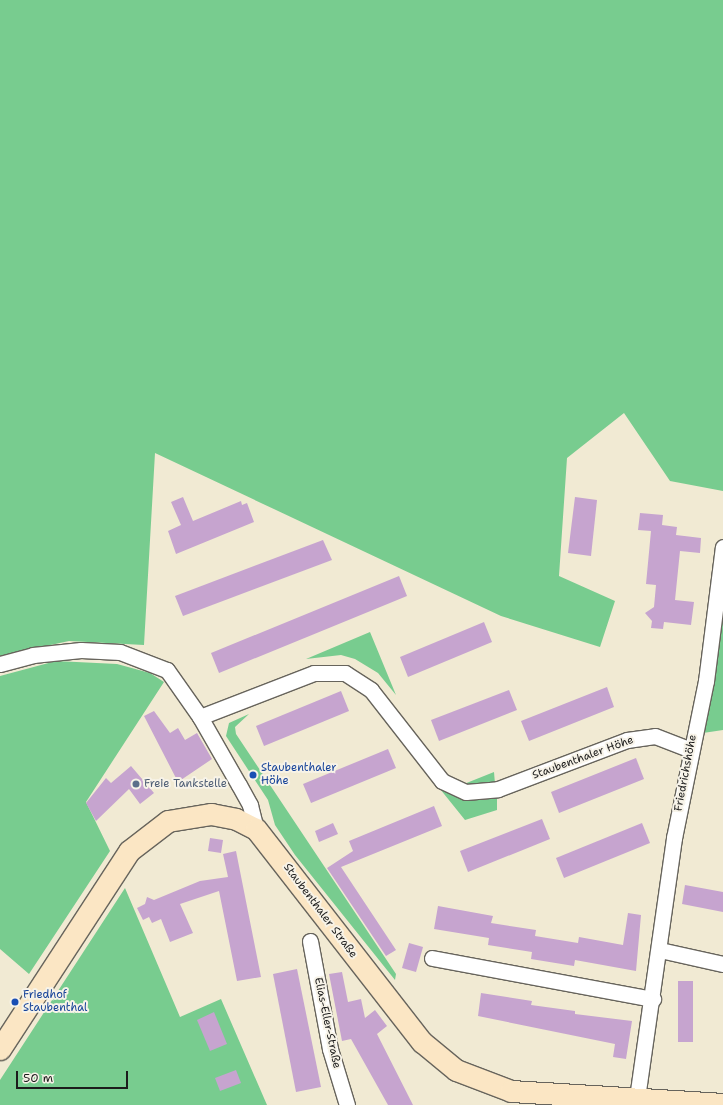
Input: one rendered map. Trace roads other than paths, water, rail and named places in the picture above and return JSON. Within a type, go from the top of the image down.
[{"type":"main road","points":[[0,1049],[125,857],[142,838],[168,821],[190,815],[217,815],[256,829]]},
{"type":"main road","name":"Staubenthaler Straße","points":[[256,829],[422,1042],[456,1070],[511,1091],[723,1104]]},
{"type":"street","name":"Friedrichshöhe","points":[[637,1098],[689,750],[706,681],[723,547]]},
{"type":"street","points":[[0,664],[58,651],[120,652],[167,670],[200,717],[250,805],[256,829]]},
{"type":"street","name":"Staubenthaler Höhe","points":[[200,717],[314,673],[345,673],[371,690],[442,781],[466,792],[498,789],[627,740],[655,736],[689,750]]},
{"type":"street","name":"Elias-Eller-Straße","points":[[310,941],[330,1049],[347,1105]]},
{"type":"street","points":[[660,950],[723,964]]},
{"type":"street","points":[[432,958],[653,999]]},
{"type":"place","name":"Staubenthaler Höhe","points":[[253,775]]},
{"type":"place","name":"Freie Tankstelle","points":[[136,784]]},
{"type":"place","name":"Friedhof Staubenthal","points":[[15,1002]]}]
